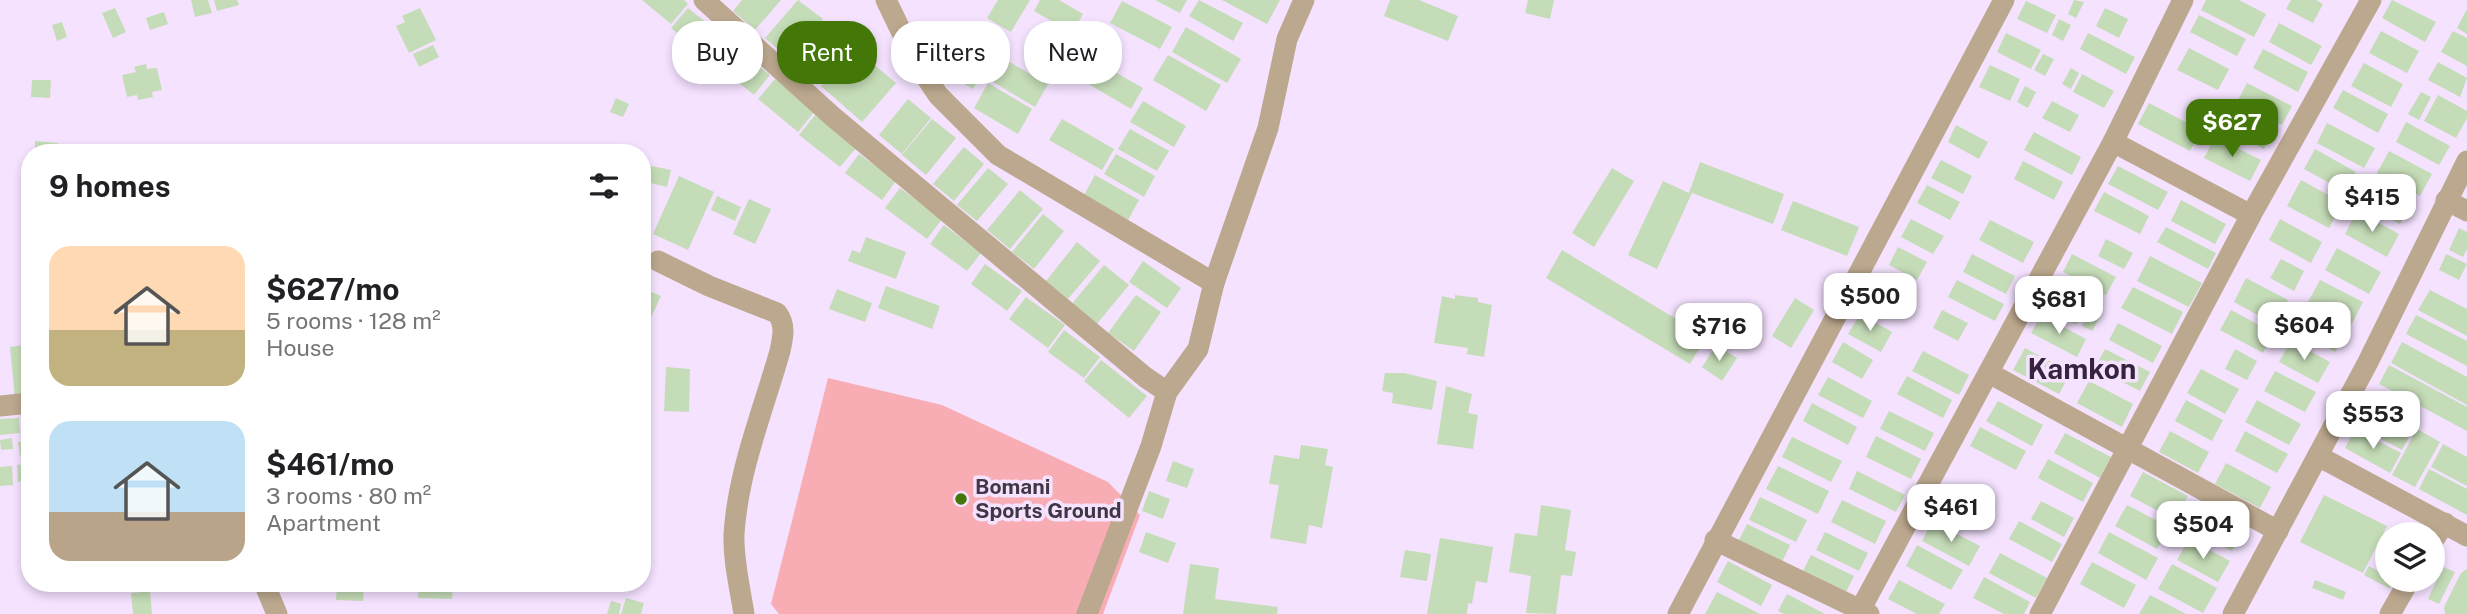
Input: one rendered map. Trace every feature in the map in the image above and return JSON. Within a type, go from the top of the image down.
[{"type":"street","points":[[704,0],[832,116],[1145,377],[1167,392]]},
{"type":"street","points":[[886,0],[916,62],[938,95],[998,155],[1214,283]]},
{"type":"street","points":[[1087,614],[1151,446],[1167,392],[1198,349],[1214,283],[1268,128],[1287,40],[1304,0]]},
{"type":"street","points":[[1678,614],[2004,0]]},
{"type":"street","points":[[1715,540],[1863,613],[2113,142],[2183,0]]},
{"type":"street","points":[[2040,614],[2251,215],[2371,0]]},
{"type":"street","points":[[2113,142],[2251,215]]},
{"type":"street","points":[[2233,614],[2374,350],[2467,161]]},
{"type":"street","points":[[2446,200],[2467,211]]},
{"type":"street","points":[[658,261],[709,286],[777,313],[782,320],[780,351],[741,483],[734,536],[744,614]]},
{"type":"street","points":[[1989,373],[2278,531]]},
{"type":"street","points":[[0,406],[21,404]]},
{"type":"street","points":[[2318,456],[2443,522]]},
{"type":"street","points":[[2445,523],[2467,536]]},
{"type":"street","points":[[267,592],[276,614]]},
{"type":"street","points":[[2390,614],[2403,592]]},
{"type":"shaded area","name":"Bomani Sports Ground","points":[[828,378],[942,405],[1108,482],[1140,515],[1103,614],[779,614],[771,604]]},
{"type":"building","points":[[191,0],[208,0],[212,13],[195,17]]},
{"type":"building","points":[[214,0],[237,0],[239,5],[217,11]]},
{"type":"building","points":[[642,0],[684,0],[688,4],[671,24]]},
{"type":"building","points":[[742,0],[781,0],[763,21],[745,21],[733,11]]},
{"type":"building","points":[[798,0],[823,19],[821,21],[780,21]]},
{"type":"building","points":[[998,0],[1030,0],[1011,32],[1010,21],[992,21],[987,18]]},
{"type":"building","points":[[1040,0],[1059,0],[1083,14],[1079,21],[1051,21],[1034,11]]},
{"type":"building","points":[[1155,0],[1187,0],[1180,13]]},
{"type":"building","points":[[1199,0],[1243,23],[1233,41],[1189,16]]},
{"type":"building","points":[[1222,0],[1280,0],[1267,24]]},
{"type":"building","points":[[1390,0],[1419,0],[1458,16],[1448,41],[1384,16]]},
{"type":"building","points":[[1528,0],[1554,0],[1550,19],[1525,13]]},
{"type":"building","points":[[2074,0],[2084,2],[2076,18],[2068,14]]},
{"type":"building","points":[[2206,0],[2239,0],[2266,14],[2254,37],[2201,10]]},
{"type":"building","points":[[2291,0],[2316,0],[2323,4],[2313,23],[2286,9]]},
{"type":"building","points":[[2392,0],[2436,22],[2425,42],[2382,18]]},
{"type":"building","points":[[1122,1],[1172,27],[1160,49],[1122,29],[1122,21],[1111,21]]},
{"type":"building","points":[[2026,1],[2056,15],[2047,33],[2017,19]]},
{"type":"building","points":[[115,8],[126,32],[113,38],[102,13]]},
{"type":"building","points":[[420,8],[436,40],[409,53],[396,26],[405,22],[402,16]]},
{"type":"building","points":[[688,8],[704,21],[677,21]]},
{"type":"building","points":[[2105,8],[2128,19],[2119,38],[2096,26]]},
{"type":"building","points":[[2467,9],[2467,34],[2457,28]]},
{"type":"building","points":[[164,12],[168,24],[150,30],[146,18]]},
{"type":"building","points":[[2199,15],[2246,39],[2237,56],[2190,32]]},
{"type":"building","points":[[2059,19],[2071,25],[2063,41],[2052,35]]},
{"type":"building","points":[[62,22],[67,37],[57,41],[52,25]]},
{"type":"building","points":[[2279,23],[2322,46],[2311,65],[2269,42]]},
{"type":"building","points":[[777,24],[777,48],[765,38]]},
{"type":"building","points":[[1186,27],[1241,59],[1227,83],[1172,52]]},
{"type":"building","points":[[2381,31],[2419,51],[2407,73],[2369,53]]},
{"type":"building","points":[[2453,31],[2467,38],[2467,66],[2441,52]]},
{"type":"building","points":[[2006,33],[2041,50],[2031,69],[1997,52]]},
{"type":"building","points":[[2088,33],[2135,57],[2126,74],[2080,49]]},
{"type":"building","points":[[433,45],[439,57],[419,67],[413,54]]},
{"type":"building","points":[[2189,48],[2229,69],[2218,90],[2177,70]]},
{"type":"building","points":[[2263,49],[2308,72],[2298,92],[2253,68]]},
{"type":"building","points":[[2043,54],[2054,59],[2045,76],[2034,70]]},
{"type":"building","points":[[1168,55],[1221,85],[1206,111],[1153,80]]},
{"type":"building","points":[[1010,62],[1024,70],[1024,84],[1048,84],[1035,107],[996,84],[1010,84]]},
{"type":"building","points":[[2438,62],[2467,78],[2460,97],[2428,80]]},
{"type":"building","points":[[2364,63],[2403,84],[2391,107],[2351,86]]},
{"type":"building","points":[[146,64],[147,69],[157,68],[162,90],[152,92],[153,97],[138,100],[137,95],[127,97],[122,75],[136,72],[134,67]]},
{"type":"building","points":[[1990,65],[2020,79],[2010,101],[1979,87]]},
{"type":"building","points":[[877,67],[891,79],[891,84],[895,84],[862,122],[821,86],[877,84]]},
{"type":"building","points":[[2071,68],[2079,73],[2071,89],[2062,84]]},
{"type":"building","points":[[763,69],[770,75],[763,84]]},
{"type":"building","points":[[2082,74],[2114,91],[2104,108],[2073,92]]},
{"type":"building","points":[[1122,76],[1143,88],[1131,109],[1088,84],[1122,84]]},
{"type":"building","points":[[775,79],[777,84],[781,84],[815,111],[798,132],[758,99]]},
{"type":"building","points":[[32,80],[51,80],[50,98],[31,97]]},
{"type":"building","points":[[2247,83],[2292,106],[2282,125],[2237,102]]},
{"type":"building","points":[[740,84],[763,84],[754,95]]},
{"type":"building","points":[[990,84],[1032,109],[1018,134],[974,108]]},
{"type":"building","points":[[2025,86],[2036,92],[2028,108],[2017,102]]},
{"type":"building","points":[[2343,90],[2388,114],[2378,133],[2333,108]]},
{"type":"building","points":[[2421,92],[2431,97],[2419,120],[2408,114]]},
{"type":"building","points":[[2438,95],[2467,111],[2467,118],[2456,138],[2424,121]]},
{"type":"building","points":[[616,98],[629,104],[623,117],[610,112]]},
{"type":"building","points":[[908,99],[931,118],[902,154],[879,135]]},
{"type":"building","points":[[1143,101],[1186,126],[1174,147],[1130,122]]},
{"type":"building","points":[[2052,101],[2079,115],[2070,132],[2042,118]]},
{"type":"building","points":[[2149,103],[2201,130],[2190,151],[2138,124]]},
{"type":"building","points":[[2233,107],[2275,129],[2264,149],[2223,127]]},
{"type":"building","points":[[815,115],[856,148],[840,167],[799,135]]},
{"type":"building","points":[[932,119],[956,138],[926,175],[902,155]]},
{"type":"building","points":[[1062,119],[1114,149],[1102,170],[1049,140]]},
{"type":"building","points":[[2406,122],[2450,146],[2439,165],[2396,142]]},
{"type":"building","points":[[2327,123],[2375,148],[2364,168],[2317,143]]},
{"type":"building","points":[[1956,125],[1988,142],[1979,159],[1948,142]]},
{"type":"building","points":[[1130,129],[1169,151],[1157,171],[1118,149]]},
{"type":"building","points":[[2034,132],[2081,157],[2072,175],[2024,150]]},
{"type":"building","points":[[2215,137],[2261,160],[2250,181],[2204,158]]},
{"type":"building","points":[[35,141],[58,143],[58,144],[35,144]]},
{"type":"building","points":[[964,147],[984,164],[954,201],[933,184]]},
{"type":"building","points":[[2315,149],[2356,172],[2346,192],[2304,169]]},
{"type":"building","points":[[2389,151],[2432,174],[2420,196],[2377,173]]},
{"type":"building","points":[[859,154],[896,181],[882,200],[845,173]]},
{"type":"building","points":[[1116,154],[1155,176],[1144,197],[1104,174]]},
{"type":"building","points":[[1941,160],[1972,176],[1963,194],[1931,178]]},
{"type":"building","points":[[2023,161],[2063,182],[2054,200],[2014,179]]},
{"type":"building","points":[[1700,162],[1784,194],[1773,224],[1692,193],[1657,269],[1628,255],[1663,181],[1689,193]]},
{"type":"building","points":[[651,166],[671,170],[667,187],[651,183]]},
{"type":"building","points":[[2118,166],[2168,192],[2158,210],[2108,184]]},
{"type":"building","points":[[988,168],[1008,184],[977,221],[957,205]]},
{"type":"building","points":[[1612,168],[1634,181],[1594,247],[1572,233]]},
{"type":"building","points":[[1095,175],[1139,200],[1128,220],[1084,195]]},
{"type":"building","points":[[679,176],[714,192],[688,250],[653,234]]},
{"type":"building","points":[[2301,180],[2343,203],[2329,228],[2287,206]]},
{"type":"building","points":[[2373,182],[2411,203],[2400,224],[2361,203]]},
{"type":"building","points":[[1927,185],[1960,202],[1950,220],[1917,203]]},
{"type":"building","points":[[900,188],[942,219],[927,239],[885,208]]},
{"type":"building","points":[[1020,190],[1043,209],[1010,249],[987,230]]},
{"type":"building","points":[[2104,192],[2149,216],[2140,234],[2094,211]]},
{"type":"building","points":[[717,196],[741,207],[735,221],[711,210]]},
{"type":"building","points":[[749,199],[771,209],[755,244],[733,234]]},
{"type":"building","points":[[2181,200],[2226,224],[2215,244],[2171,221]]},
{"type":"building","points":[[1793,201],[1859,227],[1847,256],[1781,230]]},
{"type":"building","points":[[2357,211],[2399,234],[2387,257],[2345,234]]},
{"type":"building","points":[[1043,214],[1064,231],[1034,269],[1012,252]]},
{"type":"building","points":[[1911,219],[1944,236],[1933,254],[1901,237]]},
{"type":"building","points":[[2280,219],[2322,242],[2311,263],[2269,240]]},
{"type":"building","points":[[1990,220],[2034,242],[2023,263],[1979,240]]},
{"type":"building","points":[[944,225],[981,253],[967,271],[930,244]]},
{"type":"building","points":[[2166,227],[2216,253],[2208,269],[2157,242]]},
{"type":"building","points":[[2459,228],[2467,232],[2467,249],[2463,257],[2449,250]]},
{"type":"building","points":[[866,237],[906,252],[896,279],[848,261],[852,250],[860,253]]},
{"type":"building","points":[[2106,239],[2133,253],[2124,269],[2098,256]]},
{"type":"building","points":[[1077,242],[1100,261],[1068,299],[1046,281]]},
{"type":"building","points":[[1898,247],[1927,262],[1917,280],[1889,265]]},
{"type":"building","points":[[2337,248],[2381,272],[2369,294],[2325,270]]},
{"type":"building","points":[[1562,250],[1706,337],[1690,364],[1546,278]]},
{"type":"building","points":[[1972,254],[2015,276],[2006,294],[1963,272]]},
{"type":"building","points":[[2072,254],[2116,277],[2106,295],[2063,272]]},
{"type":"building","points":[[2446,254],[2467,264],[2459,280],[2439,270]]},
{"type":"building","points":[[2150,256],[2202,283],[2189,307],[2137,281]]},
{"type":"building","points":[[2281,259],[2304,271],[2294,291],[2270,278]]},
{"type":"building","points":[[1143,261],[1181,288],[1167,308],[1129,282]]},
{"type":"building","points":[[985,264],[1022,291],[1007,311],[971,284]]},
{"type":"building","points":[[1104,265],[1129,285],[1096,325],[1071,305]]},
{"type":"building","points":[[1878,277],[1912,295],[1903,311],[1870,294]]},
{"type":"building","points":[[2246,278],[2288,300],[2274,324],[2234,302]]},
{"type":"building","points":[[1957,280],[2004,304],[1995,321],[1948,297]]},
{"type":"building","points":[[2320,280],[2363,302],[2351,325],[2308,302]]},
{"type":"building","points":[[886,286],[940,306],[932,329],[878,308]]},
{"type":"building","points":[[2055,286],[2087,303],[2076,325],[2044,307]]},
{"type":"building","points":[[2133,287],[2183,312],[2172,334],[2121,308]]},
{"type":"building","points":[[837,289],[872,303],[865,322],[829,309]]},
{"type":"building","points":[[2430,290],[2467,309],[2467,336],[2418,310]]},
{"type":"building","points":[[651,292],[661,296],[651,317]]},
{"type":"building","points":[[1136,295],[1161,312],[1134,351],[1108,333]]},
{"type":"building","points":[[1455,295],[1478,298],[1478,302],[1492,305],[1484,357],[1467,354],[1468,348],[1434,343],[1442,296],[1455,299]]},
{"type":"building","points":[[1026,297],[1065,325],[1048,348],[1009,319]]},
{"type":"building","points":[[1795,298],[1814,310],[1791,348],[1772,336]]},
{"type":"building","points":[[2092,306],[2103,312],[2092,331],[2082,326]]},
{"type":"building","points":[[1942,310],[1968,323],[1958,341],[1933,328]]},
{"type":"building","points":[[2231,310],[2274,333],[2263,353],[2220,330]]},
{"type":"building","points":[[2305,310],[2346,332],[2335,352],[2295,330]]},
{"type":"building","points":[[1860,314],[1892,332],[1881,352],[1848,334]]},
{"type":"building","points":[[2041,315],[2086,339],[2077,357],[2031,333]]},
{"type":"building","points":[[2416,315],[2467,341],[2467,366],[2406,334]]},
{"type":"building","points":[[2118,323],[2162,346],[2153,363],[2109,340]]},
{"type":"building","points":[[1064,330],[1100,357],[1084,378],[1048,352]]},
{"type":"building","points":[[2291,341],[2330,362],[2318,383],[2279,362]]},
{"type":"building","points":[[1843,342],[1873,360],[1862,379],[1832,362]]},
{"type":"building","points":[[2402,342],[2467,377],[2467,405],[2391,363]]},
{"type":"building","points":[[1716,345],[1737,358],[1722,381],[1702,367]]},
{"type":"building","points":[[21,346],[21,399],[15,399],[10,347]]},
{"type":"building","points":[[2025,348],[2071,372],[2059,394],[2013,370]]},
{"type":"building","points":[[2105,349],[2150,372],[2140,391],[2095,368]]},
{"type":"building","points":[[2235,349],[2257,361],[2247,380],[2225,369]]},
{"type":"building","points":[[1923,351],[1969,375],[1959,395],[1912,371]]},
{"type":"building","points":[[1101,360],[1147,396],[1129,418],[1084,381]]},
{"type":"building","points":[[2389,365],[2467,407],[2467,431],[2379,384]]},
{"type":"building","points":[[666,367],[690,369],[689,412],[664,411]]},
{"type":"building","points":[[2201,369],[2239,389],[2225,414],[2187,393]]},
{"type":"building","points":[[2275,371],[2316,392],[2305,412],[2264,391]]},
{"type":"building","points":[[1385,373],[1404,373],[1437,381],[1432,410],[1392,403],[1393,393],[1382,391]]},
{"type":"building","points":[[1907,376],[1952,400],[1943,418],[1897,394]]},
{"type":"building","points":[[1828,377],[1872,401],[1863,418],[1818,395]]},
{"type":"building","points":[[2089,381],[2133,404],[2122,427],[2077,403]]},
{"type":"building","points":[[1446,386],[1472,394],[1468,413],[1478,415],[1473,449],[1437,444]]},
{"type":"building","points":[[2186,400],[2223,420],[2212,441],[2175,421]]},
{"type":"building","points":[[2257,400],[2301,424],[2289,445],[2245,422]]},
{"type":"building","points":[[1998,401],[2043,425],[2032,446],[1986,421]]},
{"type":"building","points":[[1812,403],[1857,427],[1848,445],[1803,421]]},
{"type":"building","points":[[2369,404],[2414,428],[2402,450],[2357,426]]},
{"type":"building","points":[[1889,411],[1934,433],[1925,451],[1880,429]]},
{"type":"building","points":[[19,418],[20,433],[0,435],[0,419]]},
{"type":"building","points":[[1980,427],[2026,451],[2016,470],[1970,446]]},
{"type":"building","points":[[2355,429],[2401,453],[2390,473],[2345,448]]},
{"type":"building","points":[[2417,429],[2440,442],[2415,487],[2392,475]]},
{"type":"building","points":[[2170,431],[2209,452],[2198,473],[2159,452]]},
{"type":"building","points":[[2245,431],[2288,454],[2277,473],[2235,451]]},
{"type":"building","points":[[2065,433],[2111,457],[2100,478],[2054,453]]},
{"type":"building","points":[[1876,436],[1921,459],[1911,479],[1866,457]]},
{"type":"building","points":[[1792,437],[1842,461],[1831,482],[1782,457]]},
{"type":"building","points":[[12,438],[13,449],[1,450],[0,440]]},
{"type":"building","points":[[2443,444],[2467,457],[2467,486],[2431,467]]},
{"type":"building","points":[[1301,445],[1328,449],[1325,465],[1333,467],[1322,528],[1309,525],[1306,544],[1270,538],[1279,485],[1269,484],[1274,455],[1299,459]]},
{"type":"building","points":[[2048,459],[2093,483],[2083,502],[2038,478]]},
{"type":"building","points":[[1173,461],[1194,469],[1187,488],[1166,481]]},
{"type":"building","points":[[2226,463],[2271,487],[2260,508],[2215,484]]},
{"type":"building","points":[[17,465],[21,465],[21,482],[18,482]]},
{"type":"building","points":[[12,466],[13,485],[0,486],[0,467]]},
{"type":"building","points":[[1778,466],[1829,491],[1818,514],[1766,489]]},
{"type":"building","points":[[2429,469],[2467,489],[2467,515],[2419,489]]},
{"type":"building","points":[[1857,471],[1905,495],[1896,512],[1849,489]]},
{"type":"building","points":[[2143,472],[2188,496],[2175,520],[2130,496]]},
{"type":"building","points":[[1951,489],[1994,512],[1985,530],[1941,507]]},
{"type":"building","points":[[1149,491],[1170,499],[1163,519],[1142,511]]},
{"type":"building","points":[[2324,495],[2379,522],[2375,522],[2375,550],[2363,573],[2300,542]]},
{"type":"building","points":[[1760,497],[1807,520],[1796,542],[1749,520]]},
{"type":"building","points":[[1842,500],[1886,521],[1875,544],[1831,522]]},
{"type":"building","points":[[2041,501],[2074,518],[2064,537],[2031,519]]},
{"type":"building","points":[[1541,505],[1571,510],[1565,550],[1576,552],[1572,576],[1561,575],[1556,614],[1526,613],[1531,576],[1509,572],[1515,533],[1537,536]]},
{"type":"building","points":[[2127,505],[2169,527],[2157,549],[2115,526]]},
{"type":"building","points":[[2204,507],[2244,529],[2232,551],[2192,529]]},
{"type":"building","points":[[1932,521],[1980,546],[1969,566],[1922,541]]},
{"type":"building","points":[[2019,521],[2062,544],[2052,562],[2009,539]]},
{"type":"building","points":[[1747,524],[1790,545],[1782,562],[1739,540]]},
{"type":"building","points":[[1146,532],[1176,543],[1168,563],[1139,552]]},
{"type":"building","points":[[1825,532],[1868,553],[1859,571],[1816,550]]},
{"type":"building","points":[[2109,532],[2158,558],[2146,580],[2098,553]]},
{"type":"building","points":[[1440,538],[1493,547],[1487,583],[1476,581],[1472,604],[1468,603],[1467,614],[1427,614]]},
{"type":"building","points":[[2189,539],[2230,561],[2218,582],[2177,560]]},
{"type":"building","points":[[1917,545],[1963,570],[1951,590],[1906,566]]},
{"type":"building","points":[[1405,550],[1431,554],[1427,581],[1400,577]]},
{"type":"building","points":[[2000,553],[2047,578],[2036,598],[1989,573]]},
{"type":"building","points":[[1811,555],[1854,576],[1844,596],[1801,575]]},
{"type":"building","points":[[1728,561],[1772,585],[1761,606],[1717,582]]},
{"type":"building","points":[[2092,562],[2136,585],[2124,608],[2080,584]]},
{"type":"building","points":[[1190,564],[1219,568],[1215,599],[1278,607],[1277,614],[1183,614]]},
{"type":"building","points":[[2172,564],[2217,588],[2203,613],[2158,589]]},
{"type":"building","points":[[2369,566],[2375,569],[2375,581],[2364,575]]},
{"type":"building","points":[[2445,568],[2455,572],[2445,592]]},
{"type":"building","points":[[2467,569],[2467,614],[2445,614],[2444,607],[2461,573]]},
{"type":"building","points":[[1984,577],[2030,602],[2024,614],[2004,614],[1973,598]]},
{"type":"building","points":[[1899,580],[1945,604],[1939,614],[1917,614],[1888,599]]},
{"type":"building","points":[[2315,580],[2346,592],[2343,600],[2312,588]]},
{"type":"building","points":[[150,592],[152,614],[133,614],[131,593]]},
{"type":"building","points":[[336,592],[364,592],[363,601],[336,600]]},
{"type":"building","points":[[418,592],[452,592],[452,599],[418,598]]},
{"type":"building","points":[[1717,592],[1760,614],[1705,614]]},
{"type":"building","points":[[2431,592],[2445,592],[2439,604],[2428,599]]},
{"type":"building","points":[[1787,594],[1825,614],[1784,614],[1778,611]]},
{"type":"building","points":[[2150,595],[2186,614],[2139,614]]},
{"type":"building","points":[[626,598],[644,603],[641,614],[621,614]]},
{"type":"building","points":[[611,601],[621,604],[619,614],[607,614]]},
{"type":"place","name":"Bomani Sports Ground","points":[[961,499]]},
{"type":"district","name":"Kamkon","points":[[2082,369]]}]
